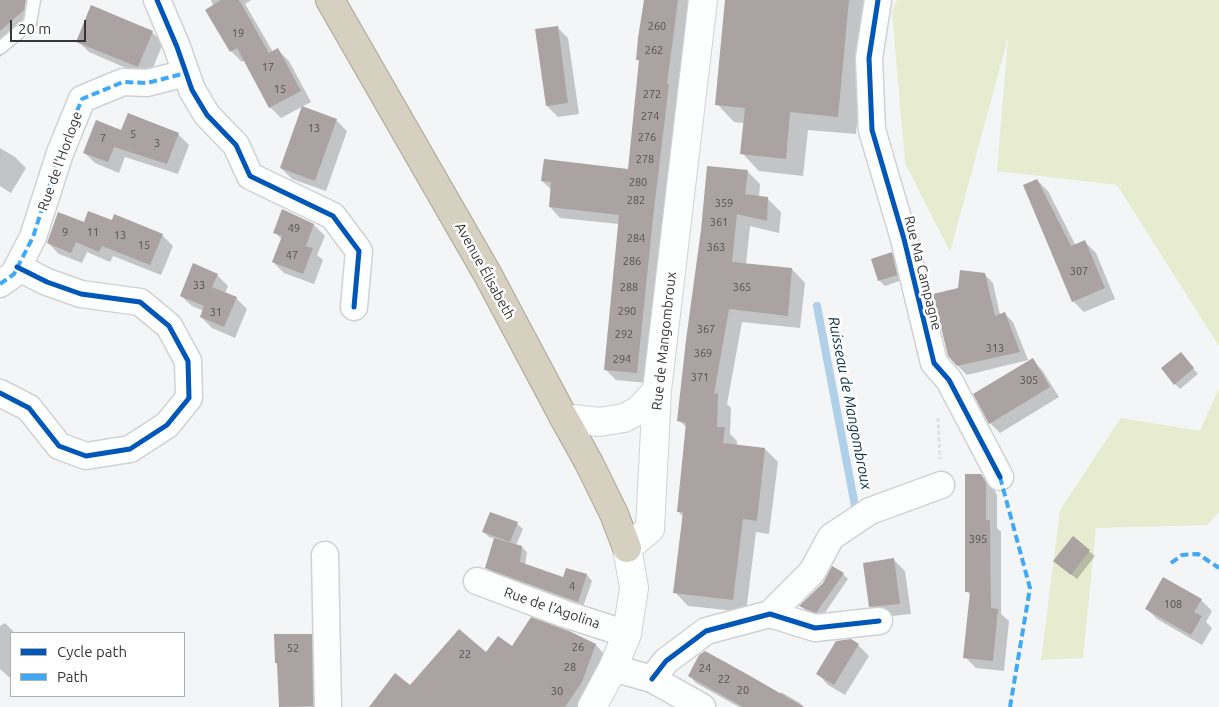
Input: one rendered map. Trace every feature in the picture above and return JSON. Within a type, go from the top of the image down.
[{"type":"highway","name":"Avenue Élisabeth","points":[[330,0],[488,275],[589,463],[610,506],[627,548]]},
{"type":"main road","name":"Rue de Mangombroux","points":[[627,548],[650,529],[657,390],[703,0]]},
{"type":"main road","points":[[564,418],[599,422],[624,418],[639,410],[657,390]]},
{"type":"main road","points":[[592,707],[613,668],[627,634],[634,588],[627,548]]},
{"type":"street","points":[[156,0],[177,47],[192,90],[207,115],[236,145],[250,176],[334,216],[360,252],[354,307]]},
{"type":"street","name":"Rue Ma Campagne","points":[[878,0],[868,58],[872,130],[904,239],[934,363],[949,380],[1000,477]]},
{"type":"street","name":"Rue de l'Horloge","points":[[0,393],[29,408],[59,446],[86,456],[130,449],[167,425],[189,398],[188,361],[169,326],[140,302],[81,294],[47,282],[9,276],[33,237],[60,153],[82,99],[123,82],[147,83],[186,73]]},
{"type":"street","points":[[652,678],[666,661],[706,631],[770,614],[812,572],[831,537],[870,511],[941,485]]},
{"type":"street","points":[[325,555],[328,707]]},
{"type":"street","name":"Rue de l'Agolina","points":[[478,581],[565,614],[627,634]]},
{"type":"street","points":[[770,614],[815,628],[879,620]]},
{"type":"street","points":[[613,668],[652,678],[702,707]]},
{"type":"lane","points":[[0,48],[30,23],[34,0]]},
{"type":"path","points":[[941,485],[937,394],[949,380]]},
{"type":"green space","points":[[897,0],[1219,0],[1219,346],[1117,185],[997,171],[1008,38],[950,252],[905,163],[892,11]]},
{"type":"green space","points":[[1219,388],[1219,512],[1207,525],[1096,528],[1083,658],[1041,660],[1060,510],[1121,418],[1200,431]]},
{"type":"building","points":[[0,0],[26,0],[24,10],[0,31]]},
{"type":"building","points":[[221,0],[239,0],[269,53],[278,48],[301,91],[269,108],[237,48],[230,52],[205,10]]},
{"type":"building","points":[[644,0],[678,0],[667,84],[669,84],[637,373],[604,370],[619,215],[549,207],[551,182],[541,181],[544,159],[628,169],[639,60],[636,60],[638,38]]},
{"type":"building","points":[[725,0],[849,0],[838,117],[790,112],[786,159],[740,154],[745,108],[715,105]]},
{"type":"building","points":[[91,5],[153,31],[138,67],[76,42]]},
{"type":"building","points":[[558,26],[568,103],[546,106],[535,29]]},
{"type":"building","points":[[302,106],[337,119],[315,181],[280,168]]},
{"type":"building","points":[[128,113],[179,133],[167,164],[114,147],[108,162],[83,153],[96,120],[121,130]]},
{"type":"building","points":[[707,166],[748,170],[745,194],[768,197],[767,221],[737,214],[732,262],[792,268],[788,316],[729,309],[714,394],[718,393],[717,427],[725,427],[723,443],[765,448],[757,521],[743,519],[733,600],[673,593],[683,512],[677,512],[686,423],[677,421],[701,230]]},
{"type":"building","points":[[1037,179],[1071,246],[1085,240],[1105,288],[1072,302],[1023,185]]},
{"type":"building","points":[[282,209],[314,224],[306,246],[313,248],[303,274],[272,262],[282,236],[273,233]]},
{"type":"building","points":[[88,211],[112,220],[114,214],[163,234],[150,265],[102,246],[99,252],[76,242],[71,253],[47,243],[58,212],[84,222]]},
{"type":"building","points":[[892,252],[897,275],[878,281],[871,259]]},
{"type":"building","points":[[193,263],[218,274],[212,287],[237,297],[224,327],[200,317],[204,306],[180,296]]},
{"type":"building","points":[[960,270],[985,273],[995,316],[1005,312],[1020,352],[957,366],[948,356],[933,294],[958,288]]},
{"type":"building","points":[[1181,352],[1194,368],[1174,385],[1161,368]]},
{"type":"building","points":[[1033,358],[1050,387],[989,424],[973,394]]},
{"type":"building","points":[[965,474],[981,474],[986,483],[986,520],[990,520],[991,608],[998,609],[993,661],[963,658],[970,592],[965,592]]},
{"type":"building","points":[[490,512],[518,522],[510,542],[482,532]]},
{"type":"building","points":[[1073,536],[1090,550],[1071,575],[1053,561]]},
{"type":"building","points":[[494,538],[522,546],[520,562],[563,577],[566,568],[587,574],[578,602],[485,568]]},
{"type":"building","points":[[894,558],[900,604],[869,607],[863,563]]},
{"type":"building","points":[[832,566],[844,573],[816,613],[799,606],[823,583]]},
{"type":"building","points":[[1163,577],[1202,599],[1194,612],[1202,616],[1191,635],[1145,609]]},
{"type":"building","points":[[531,617],[569,631],[596,644],[582,682],[565,707],[369,707],[395,673],[410,685],[459,629],[486,652],[498,636],[512,646]]},
{"type":"building","points":[[274,634],[312,634],[313,706],[279,707]]},
{"type":"building","points":[[851,639],[859,644],[834,685],[816,674],[836,641]]},
{"type":"building","points":[[705,651],[804,707],[743,707],[688,676],[699,655]]},
{"type":"waterway","name":"Ruisseau de Mangombroux","points":[[817,306],[855,506]]},
{"type":"marked path","points":[[0,284],[14,274],[33,237],[60,153],[82,99],[123,82],[147,83],[186,73]]},
{"type":"marked path","points":[[1000,477],[1030,588],[1010,707]]},
{"type":"marked path","points":[[1171,563],[1182,555],[1198,554],[1219,568]]},
{"type":"cycle path","points":[[157,0],[177,47],[192,90],[207,115],[236,145],[250,176],[333,216],[359,251],[354,307]]},
{"type":"cycle path","points":[[878,0],[869,58],[872,130],[904,239],[934,363],[949,380],[1000,477]]},
{"type":"cycle path","points":[[0,393],[29,408],[59,446],[86,456],[130,449],[167,425],[189,398],[188,361],[169,326],[140,302],[81,294],[47,282],[17,267]]},
{"type":"cycle path","points":[[652,679],[666,661],[706,631],[770,614],[815,628],[879,621]]}]
